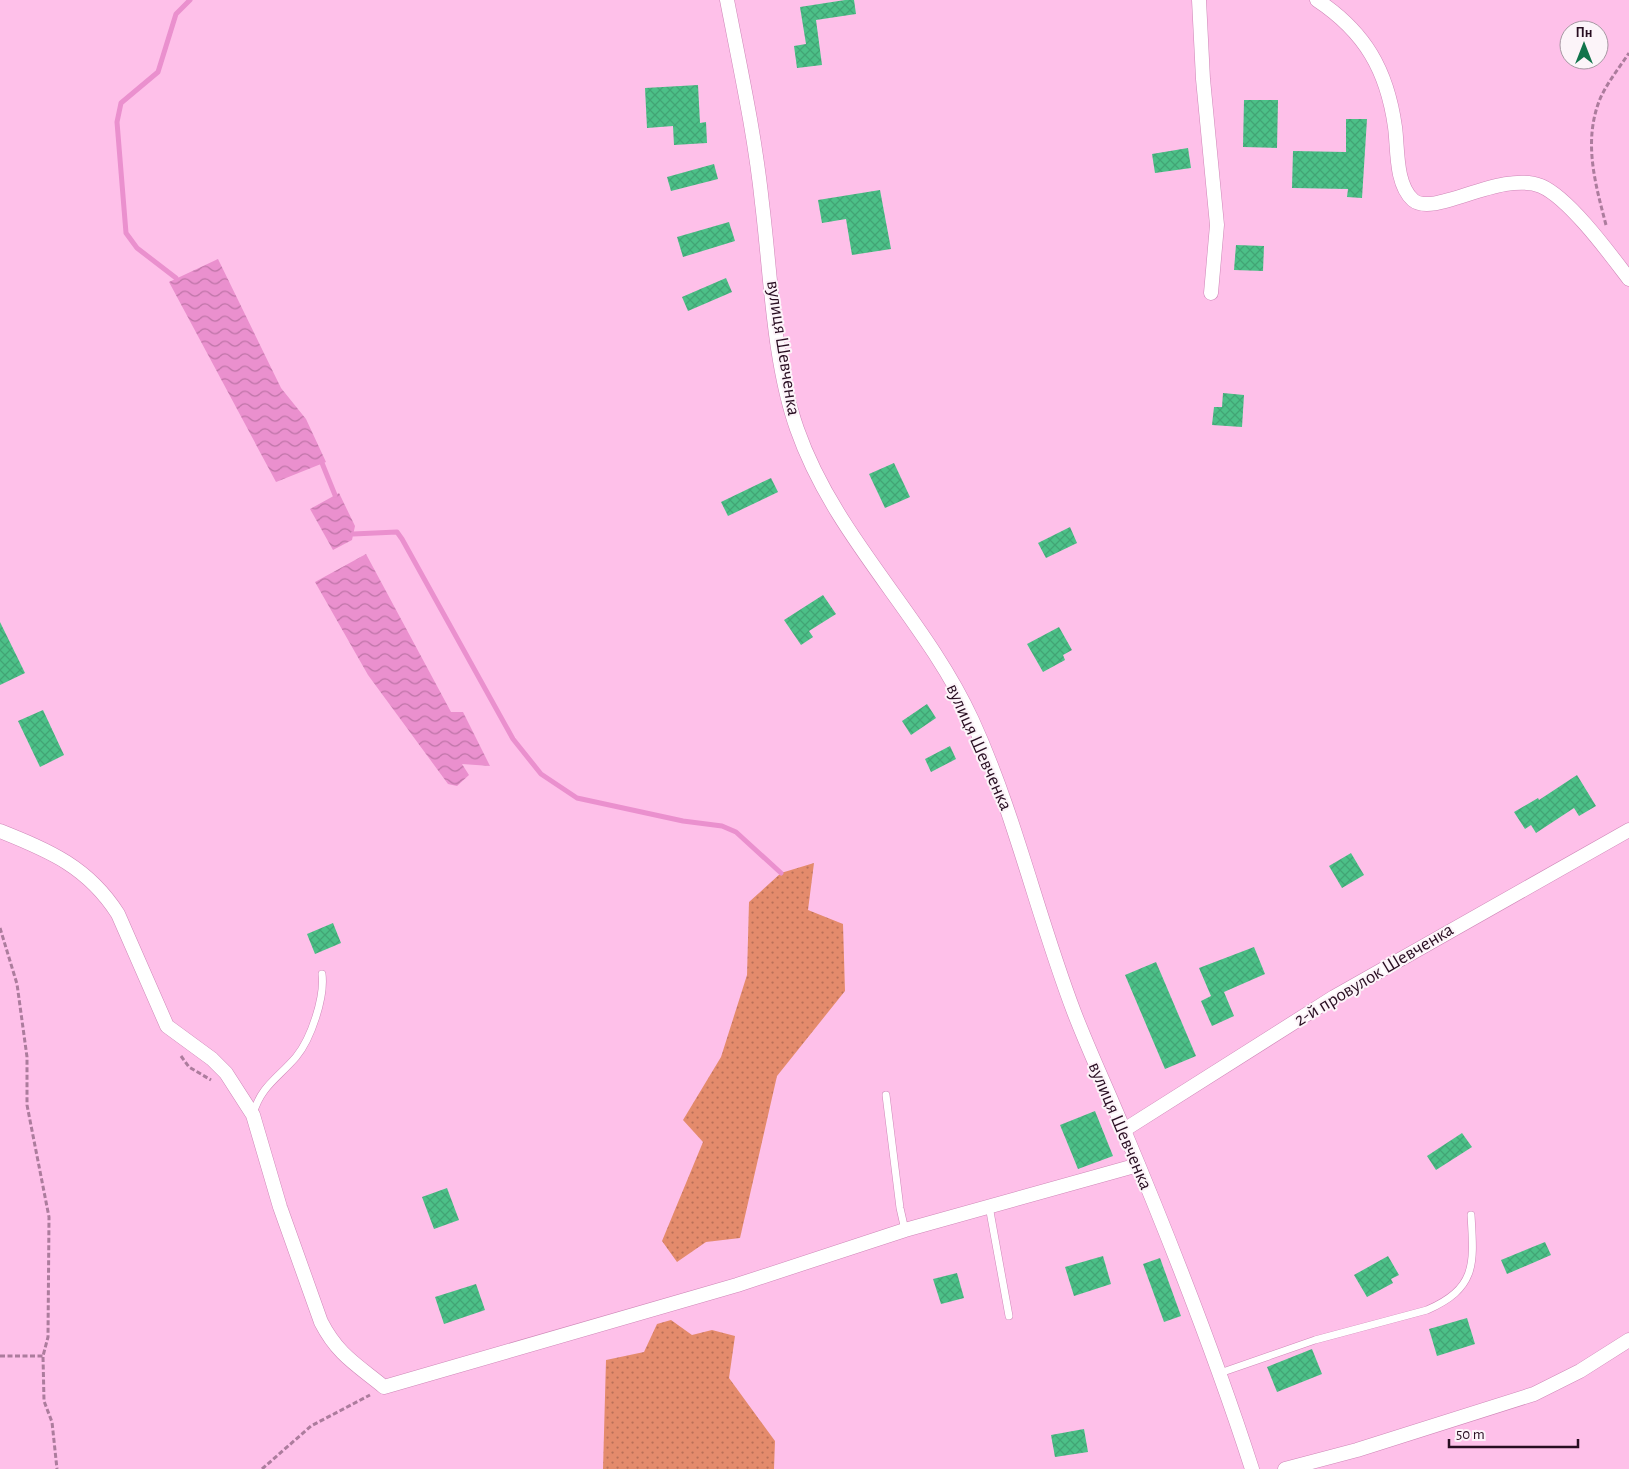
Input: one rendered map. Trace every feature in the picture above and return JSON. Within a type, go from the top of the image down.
[{"type":"street","name":"вулиця Шевченка","points":[[728,0],[755,146],[777,338],[796,427],[808,458],[833,505],[924,639],[956,689],[971,719],[1006,802],[1061,978],[1086,1043],[1124,1130],[1220,1373],[1252,1469]]},
{"type":"street","points":[[1200,0],[1203,79],[1217,224],[1211,294]]},
{"type":"street","points":[[1317,0],[1351,26],[1373,55],[1386,86],[1391,106],[1404,184],[1413,200],[1420,204],[1443,202],[1483,188],[1509,182],[1540,186],[1549,190],[1569,207],[1629,279]]},
{"type":"street","name":"2-й провулок Шевченка","points":[[1124,1130],[1334,997],[1629,830]]},
{"type":"street","points":[[0,831],[43,848],[76,867],[97,885],[118,914],[167,1026],[212,1059],[226,1073],[253,1115],[280,1207],[321,1322],[329,1338],[342,1354],[384,1387],[737,1285],[905,1230],[1138,1165]]},
{"type":"street","points":[[1285,1469],[1357,1450],[1534,1394],[1580,1371],[1629,1340]]},
{"type":"lane","points":[[253,1115],[262,1091],[302,1048],[322,994],[322,974]]},
{"type":"lane","points":[[886,1095],[900,1208],[905,1230]]},
{"type":"lane","points":[[989,1206],[1009,1316]]},
{"type":"lane","points":[[1220,1373],[1315,1340],[1427,1310],[1443,1303],[1457,1293],[1465,1282],[1471,1265],[1473,1249],[1471,1215]]},
{"type":"path","points":[[1609,234],[1594,180],[1591,154],[1593,119],[1600,98],[1629,53]]},
{"type":"path","points":[[0,928],[17,984],[27,1057],[28,1104],[49,1217],[48,1337],[43,1356],[44,1401],[52,1422],[57,1469]]},
{"type":"path","points":[[0,1356],[43,1356]]},
{"type":"path","points":[[262,1469],[311,1426],[384,1387]]},
{"type":"shaded area","points":[[814,863],[808,910],[843,924],[845,991],[777,1076],[740,1238],[706,1242],[677,1262],[662,1241],[703,1142],[683,1120],[721,1057],[747,975],[749,902],[781,873]]},
{"type":"shaded area","points":[[671,1320],[692,1335],[712,1330],[735,1336],[729,1378],[775,1441],[774,1469],[603,1469],[606,1360],[644,1352],[657,1324]]},
{"type":"water","points":[[218,259],[281,388],[306,419],[326,462],[276,482],[169,282]]},
{"type":"water","points":[[339,493],[355,526],[352,540],[333,550],[310,509]]},
{"type":"water","points":[[366,554],[451,712],[463,712],[490,766],[462,764],[469,775],[457,786],[448,784],[368,675],[315,582]]},
{"type":"building","points":[[854,0],[856,14],[816,20],[822,65],[797,68],[794,46],[806,44],[800,7]]},
{"type":"building","points":[[698,85],[700,123],[706,122],[707,143],[674,145],[673,126],[647,128],[645,88]]},
{"type":"building","points":[[1244,100],[1278,100],[1277,148],[1243,147]]},
{"type":"building","points":[[1346,119],[1367,119],[1362,198],[1347,197],[1348,189],[1292,188],[1293,151],[1346,152]]},
{"type":"building","points":[[1188,148],[1191,168],[1155,173],[1152,154]]},
{"type":"building","points":[[714,164],[718,179],[671,191],[667,177]]},
{"type":"building","points":[[880,190],[891,249],[852,255],[846,219],[822,223],[818,200]]},
{"type":"building","points":[[729,222],[735,241],[683,257],[677,237]]},
{"type":"building","points":[[1236,245],[1264,246],[1263,271],[1234,270]]},
{"type":"building","points":[[726,278],[732,292],[688,311],[682,297]]},
{"type":"building","points":[[1223,393],[1244,395],[1242,427],[1212,425],[1214,407],[1222,407]]},
{"type":"building","points":[[894,463],[910,497],[885,508],[869,474]]},
{"type":"building","points":[[771,478],[778,492],[728,516],[721,502]]},
{"type":"building","points":[[1070,527],[1077,543],[1046,558],[1038,543]]},
{"type":"building","points":[[823,595],[836,614],[809,631],[813,637],[801,645],[784,620]]},
{"type":"building","points":[[0,622],[25,673],[0,685]]},
{"type":"building","points":[[1059,627],[1072,650],[1063,655],[1065,660],[1043,672],[1027,644]]},
{"type":"building","points":[[927,704],[936,718],[911,735],[902,721]]},
{"type":"building","points":[[43,710],[64,755],[40,767],[18,721]]},
{"type":"building","points":[[950,746],[956,759],[931,772],[925,759]]},
{"type":"building","points":[[1577,775],[1596,806],[1579,816],[1574,808],[1536,833],[1531,825],[1525,829],[1514,812],[1538,798],[1539,800]]},
{"type":"building","points":[[1351,853],[1364,875],[1342,888],[1329,866]]},
{"type":"building","points":[[333,923],[341,943],[315,954],[307,934]]},
{"type":"building","points":[[1254,947],[1265,974],[1224,992],[1234,1016],[1212,1026],[1201,1001],[1211,996],[1199,968]]},
{"type":"building","points":[[1156,962],[1196,1056],[1165,1069],[1125,975]]},
{"type":"building","points":[[1095,1111],[1113,1156],[1078,1169],[1060,1125]]},
{"type":"building","points":[[1462,1133],[1472,1147],[1436,1170],[1427,1156]]},
{"type":"building","points":[[447,1188],[459,1220],[434,1229],[422,1197]]},
{"type":"building","points":[[1545,1242],[1551,1255],[1507,1274],[1501,1260]]},
{"type":"building","points":[[1103,1256],[1111,1284],[1074,1296],[1065,1267]]},
{"type":"building","points":[[1388,1256],[1399,1275],[1391,1279],[1393,1283],[1367,1297],[1354,1275]]},
{"type":"building","points":[[1160,1258],[1181,1316],[1164,1322],[1143,1264]]},
{"type":"building","points":[[957,1273],[964,1298],[941,1304],[933,1279]]},
{"type":"building","points":[[476,1284],[485,1310],[444,1324],[435,1297]]},
{"type":"building","points":[[1467,1318],[1475,1344],[1437,1356],[1429,1329]]},
{"type":"building","points":[[1312,1349],[1322,1374],[1277,1392],[1267,1367]]},
{"type":"building","points":[[1084,1429],[1088,1452],[1055,1457],[1051,1435]]},
{"type":"waterway","points":[[176,278],[137,248],[126,233],[117,122],[121,103],[158,72],[176,14],[190,0]]},
{"type":"waterway","points":[[322,463],[335,495]]},
{"type":"waterway","points":[[353,534],[397,532],[513,739],[541,774],[577,798],[683,821],[722,826],[736,832],[781,873]]}]
